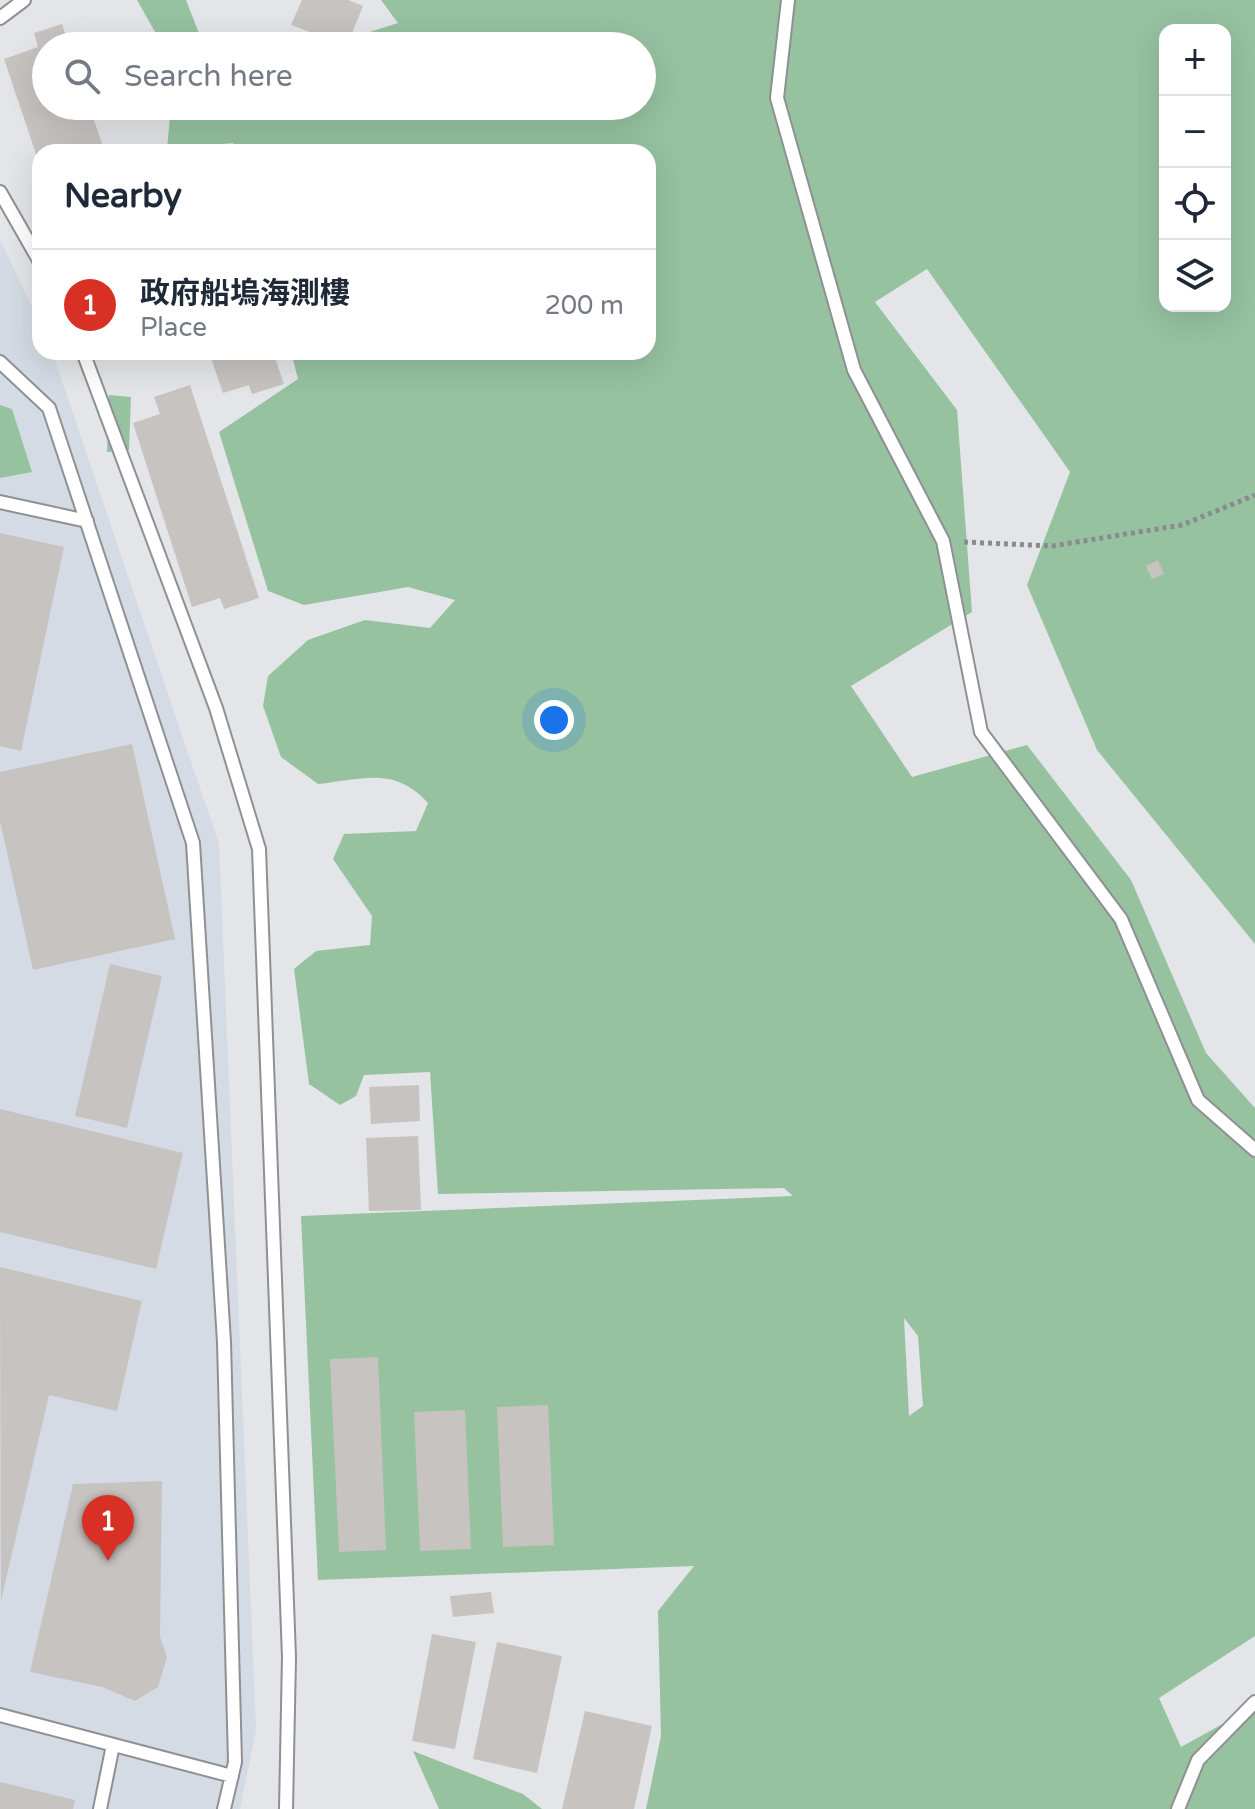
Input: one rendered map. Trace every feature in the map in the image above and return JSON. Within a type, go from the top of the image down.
[{"type":"lane","points":[[0,18],[24,0]]},
{"type":"lane","points":[[788,0],[777,98],[854,370],[943,541],[981,732],[1121,919],[1198,1100],[1255,1150]]},
{"type":"lane","points":[[0,192],[32,248]]},
{"type":"lane","points":[[86,360],[216,708],[259,849],[289,1657],[286,1809]]},
{"type":"lane","points":[[0,362],[49,408],[193,843],[224,1342],[235,1762],[224,1809]]},
{"type":"lane","points":[[0,502],[87,521]]},
{"type":"lane","points":[[1178,1809],[1198,1760],[1255,1702]]},
{"type":"lane","points":[[0,1715],[232,1776]]},
{"type":"lane","points":[[100,1809],[113,1745]]},
{"type":"path","points":[[943,541],[1052,546],[1182,525],[1255,495]]},
{"type":"shaded area","points":[[0,240],[32,306],[32,360],[55,360],[219,844],[256,1730],[240,1809],[0,1809]]},
{"type":"green space","points":[[137,0],[186,0],[199,32],[155,32]]},
{"type":"green space","points":[[381,0],[1255,0],[1255,944],[1097,750],[1027,585],[1070,472],[927,269],[875,302],[957,410],[972,612],[851,686],[912,777],[1027,745],[1131,880],[1206,1053],[1255,1108],[1255,1636],[1159,1698],[1181,1747],[1255,1706],[1255,1809],[646,1809],[661,1736],[658,1611],[694,1566],[318,1580],[301,1216],[793,1196],[784,1188],[438,1194],[430,1072],[364,1075],[356,1096],[340,1105],[309,1084],[294,969],[316,951],[370,945],[372,916],[333,859],[344,834],[416,831],[428,803],[416,791],[391,779],[364,778],[318,784],[281,757],[263,706],[268,676],[308,640],[365,620],[430,628],[455,600],[408,587],[304,605],[268,591],[219,432],[298,379],[293,360],[656,360],[656,144],[167,144],[170,120],[656,120],[656,32],[370,32],[398,23]],"holes":[[[904,1318],[918,1336],[923,1406],[909,1416]]]},
{"type":"green space","points":[[109,395],[131,397],[129,450],[107,452]]},
{"type":"green space","points":[[0,405],[12,409],[32,472],[0,478]]},
{"type":"green space","points":[[413,1751],[523,1794],[542,1809],[439,1809]]},
{"type":"building","points":[[302,0],[348,0],[363,6],[353,32],[310,32],[291,25]]},
{"type":"building","points":[[62,24],[65,32],[37,32]]},
{"type":"building","points":[[32,49],[32,120],[94,120],[102,144],[33,144],[4,59]]},
{"type":"building","points":[[212,360],[276,360],[284,384],[252,394],[249,385],[223,393]]},
{"type":"building","points":[[190,385],[259,598],[224,609],[220,598],[192,607],[133,423],[160,414],[154,397]]},
{"type":"building","points":[[0,533],[64,547],[21,751],[0,746]]},
{"type":"building","points":[[1158,560],[1164,574],[1152,579],[1146,566]]},
{"type":"building","points":[[132,744],[175,939],[33,970],[0,821],[0,772]]},
{"type":"building","points":[[110,964],[162,976],[127,1128],[75,1116]]},
{"type":"building","points":[[419,1085],[420,1121],[371,1124],[369,1087]]},
{"type":"building","points":[[0,1109],[183,1153],[156,1269],[0,1232]]},
{"type":"building","points":[[418,1136],[421,1210],[369,1211],[366,1138]]},
{"type":"building","points":[[0,1267],[142,1301],[117,1411],[49,1395],[1,1601]]},
{"type":"building","points":[[378,1357],[386,1550],[339,1552],[330,1359]]},
{"type":"building","points":[[548,1405],[554,1545],[503,1547],[497,1407]]},
{"type":"building","points":[[465,1410],[471,1549],[420,1551],[414,1412]]},
{"type":"building","points":[[162,1481],[160,1637],[167,1657],[158,1687],[135,1701],[102,1687],[30,1672],[73,1484]]},
{"type":"building","points":[[491,1592],[494,1613],[453,1617],[450,1596]]},
{"type":"building","points":[[432,1634],[476,1642],[455,1749],[412,1741]]},
{"type":"building","points":[[497,1642],[562,1656],[537,1773],[473,1759]]},
{"type":"building","points":[[585,1711],[652,1726],[634,1809],[562,1809]]},
{"type":"building","points":[[0,1782],[75,1800],[73,1809],[0,1809]]},
{"type":"place","name":"政府船塢海測樓","points":[[108,1561]]}]
